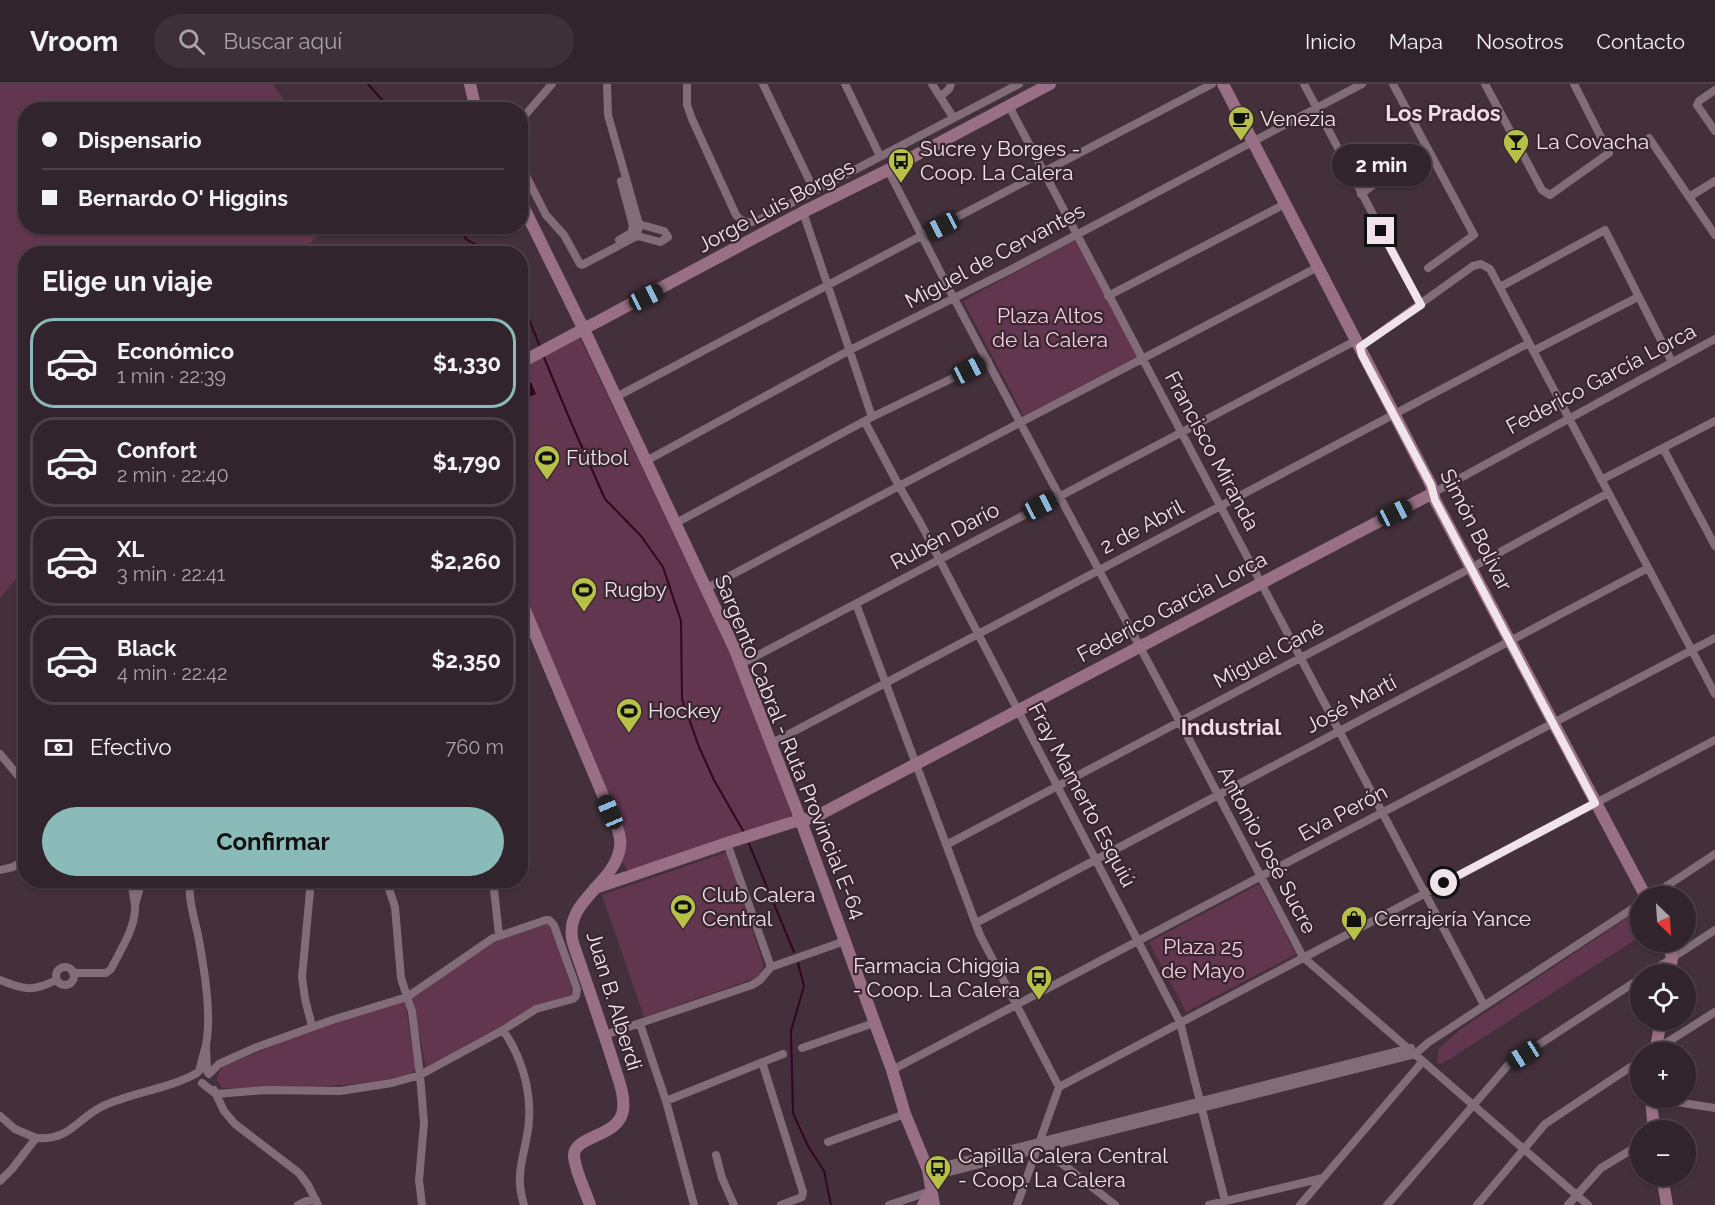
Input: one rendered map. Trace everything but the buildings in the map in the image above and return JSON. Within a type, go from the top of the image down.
[{"type":"street","points":[[470,84],[474,102]]},
{"type":"street","points":[[528,112],[552,84]]},
{"type":"street","points":[[602,84],[606,124],[635,223]]},
{"type":"street","points":[[607,84],[608,115],[635,223],[634,234]]},
{"type":"street","points":[[687,84],[687,105],[692,119],[736,215],[740,220],[748,223],[757,221],[1019,84]]},
{"type":"street","points":[[763,84],[814,190]]},
{"type":"street","points":[[845,84],[880,156]]},
{"type":"street","points":[[932,84],[953,117]]},
{"type":"street","points":[[940,97],[951,84]]},
{"type":"street","name":"Jorge Luis Borges","points":[[528,359],[803,212],[888,170],[1050,84]]},
{"type":"street","points":[[616,398],[827,284],[1212,84]]},
{"type":"street","name":"Simón Bolívar","points":[[1223,84],[1510,641],[1595,803],[1642,886]]},
{"type":"street","points":[[1304,84],[1421,305]]},
{"type":"street","name":"Miguel de Cervantes","points":[[646,460],[850,350],[1076,235],[1362,84]]},
{"type":"street","points":[[1394,84],[1474,235],[1428,268]]},
{"type":"street","points":[[1485,84],[1542,190],[1547,195],[1553,194],[1609,153],[1574,84]]},
{"type":"street","points":[[1715,90],[1697,105],[1715,131]]},
{"type":"street","name":"Francisco Miranda","points":[[1009,105],[1484,1005]]},
{"type":"street","points":[[1648,138],[1715,235]]},
{"type":"street","points":[[1361,194],[1426,146]]},
{"type":"street","name":"Antonio José Sucre","points":[[888,170],[1303,957],[1588,1205]]},
{"type":"street","points":[[528,180],[546,215],[564,235],[580,263],[634,234],[660,242],[668,237],[664,231],[635,223]]},
{"type":"street","points":[[1689,197],[1715,181]]},
{"type":"street","points":[[1108,296],[1285,204]]},
{"type":"street","name":"Fray Mamerto Esquiú","points":[[803,212],[850,350],[868,419],[898,486],[921,524],[1180,1022],[1225,1201]]},
{"type":"street","name":"Sargento Cabral - Ruta Provincial E-64","points":[[528,216],[707,588],[741,664],[892,1070],[905,1113],[928,1173],[934,1205]]},
{"type":"street","points":[[1672,362],[1605,230],[1500,287],[1715,694]]},
{"type":"street","name":"Rubén Darío","points":[[741,664],[1181,432],[1358,344],[1421,305],[1473,266],[1481,264],[1490,269],[1500,287]]},
{"type":"street","points":[[707,588],[1318,267]]},
{"type":"street","name":"2 de Abril","points":[[771,743],[1395,415],[1638,297]]},
{"type":"street","name":"Federico García Lorca","points":[[595,888],[727,843],[815,817],[1433,493],[1715,339]]},
{"type":"street","points":[[676,523],[868,419],[988,361]]},
{"type":"street","points":[[1600,480],[1715,421]]},
{"type":"street","points":[[1663,448],[1715,546]]},
{"type":"street","name":"Miguel Cané","points":[[946,844],[1472,568],[1608,494]]},
{"type":"street","name":"José Martí","points":[[976,923],[1648,568]]},
{"type":"street","points":[[856,604],[980,935],[1059,1087]]},
{"type":"street","points":[[528,617],[618,831],[620,840],[618,860],[622,870],[633,875]]},
{"type":"street","name":"Eva Perón","points":[[892,1070],[1715,638]]},
{"type":"street","points":[[1017,1205],[1040,1146],[1059,1087],[1715,740]]},
{"type":"street","points":[[0,754],[18,775]]},
{"type":"street","points":[[727,843],[771,967]]},
{"type":"street","name":"Juan B. Alberdi","points":[[590,1205],[574,1152],[580,1144],[615,1126],[620,1120],[624,1107],[622,1091],[573,943],[571,930],[574,915],[613,864],[619,851]]},
{"type":"street","points":[[1665,886],[1715,854]]},
{"type":"street","points":[[0,870],[18,864]]},
{"type":"street","points":[[132,888],[135,905]]},
{"type":"street","points":[[0,980],[14,986],[31,989],[56,980],[56,974],[63,968],[69,968],[73,973],[109,972],[130,930],[140,888]]},
{"type":"street","points":[[190,888],[208,1014],[203,1076],[235,1124],[299,1173],[317,1202]]},
{"type":"street","points":[[310,888],[302,977],[312,1026]]},
{"type":"street","points":[[388,888],[394,907],[401,978],[412,1012],[420,1075],[424,1113],[419,1180],[422,1205]]},
{"type":"street","points":[[494,888],[499,935]]},
{"type":"street","points":[[928,1173],[1412,1051],[1630,910]]},
{"type":"street","points":[[0,1116],[15,1129],[36,1138],[57,1137],[67,1133],[102,1107],[203,1076],[219,1064],[312,1026],[407,996],[499,935],[546,920],[552,921],[577,989],[573,999],[536,1009],[503,1030],[420,1075],[392,1083],[340,1091],[266,1090],[216,1094]]},
{"type":"street","points":[[1663,964],[1715,930]]},
{"type":"street","points":[[605,1035],[752,985],[760,980],[771,967],[845,941]]},
{"type":"street","points":[[1670,952],[1671,964]]},
{"type":"street","points":[[1387,1205],[1509,1064],[1630,985]]},
{"type":"street","points":[[1669,1042],[1715,1012]]},
{"type":"street","points":[[802,1048],[874,1023]]},
{"type":"street","points":[[640,1024],[666,1101],[694,1205]]},
{"type":"street","points":[[503,1030],[520,1062],[528,1091],[529,1124],[519,1174],[520,1192],[524,1205]]},
{"type":"street","points":[[666,1101],[783,1054]]},
{"type":"street","points":[[1300,1205],[1423,1061]]},
{"type":"street","points":[[762,1062],[803,1192],[802,1197],[781,1205]]},
{"type":"street","points":[[1477,1205],[1550,1119],[1630,1067]]},
{"type":"street","points":[[1696,1105],[1715,1108]]},
{"type":"street","points":[[828,1142],[905,1113]]},
{"type":"street","points":[[0,1180],[12,1169],[36,1138]]},
{"type":"street","points":[[1040,1146],[1114,1205]]},
{"type":"street","points":[[1568,1205],[1602,1168],[1630,1151]]},
{"type":"street","points":[[716,1155],[722,1178],[734,1205]]},
{"type":"street","points":[[1209,1205],[1324,1178]]},
{"type":"street","points":[[1664,1186],[1667,1205]]},
{"type":"street","points":[[889,1205],[931,1191]]},
{"type":"street","points":[[923,1205],[931,1191]]},
{"type":"street","points":[[298,1205],[310,1200],[317,1202]]},
{"type":"green space","points":[[0,84],[273,84],[285,102],[18,102],[18,234],[319,234],[308,246],[18,246],[18,577],[0,598]]},
{"type":"green space","name":"Plaza Altos de la Calera","points":[[1076,240],[1138,356],[1024,416],[963,301]]},
{"type":"green space","points":[[580,338],[735,663],[792,816],[628,871],[623,863],[566,698],[528,606],[528,364]]},
{"type":"green space","name":"Club Calera Central","points":[[727,852],[764,966],[759,977],[644,1017],[602,895]]},
{"type":"green space","name":"Plaza 25 de Mayo","points":[[1259,884],[1296,954],[1186,1012],[1149,942]]},
{"type":"green space","points":[[1630,916],[1630,943],[1442,1064],[1437,1063],[1439,1048],[1461,1029]]},
{"type":"green space","points":[[548,924],[552,926],[573,992],[571,996],[538,1006],[426,1067],[412,997],[498,939]]},
{"type":"green space","points":[[405,1003],[416,1069],[408,1074],[392,1079],[357,1084],[299,1087],[222,1088],[217,1080],[223,1067],[316,1027]]},
{"type":"shaded area","points":[[531,382],[536,394],[528,397],[528,384]]},
{"type":"waterway","points":[[368,84],[384,102]]},
{"type":"waterway","points":[[464,234],[466,239],[478,246]]},
{"type":"waterway","points":[[528,316],[540,347]]},
{"type":"waterway","points":[[543,355],[605,499],[641,536],[663,567],[681,621],[682,699],[699,747],[714,780],[745,834]]},
{"type":"waterway","points":[[749,844],[794,952]]},
{"type":"waterway","points":[[798,963],[804,986],[791,1031],[793,1113],[808,1146],[824,1171],[831,1205]]},
{"type":"place","name":"Venezia","points":[[1241,142]]},
{"type":"place","name":"La Covacha","points":[[1516,165]]},
{"type":"place","name":"Sucre y Borges - Coop. La Calera","points":[[901,184]]},
{"type":"place","name":"Fútbol","points":[[547,481]]},
{"type":"place","name":"Rugby","points":[[584,613]]},
{"type":"place","name":"Hockey","points":[[629,734]]},
{"type":"place","name":"Club Calera Central","points":[[683,930]]},
{"type":"place","name":"Cerrajería Yance","points":[[1354,942]]},
{"type":"place","name":"Farmacia Chiggia - Coop. La Calera","points":[[1039,1001]]},
{"type":"place","name":"Capilla Calera Central - Coop. La Calera","points":[[938,1191]]},
{"type":"district","name":"Los Prados","points":[[1443,113]]},
{"type":"district","name":"Industrial","points":[[1231,727]]},
{"type":"route","points":[[1381,231],[1421,305],[1360,347],[1362,355],[1431,485],[1435,500],[1595,803],[1444,883]]}]
